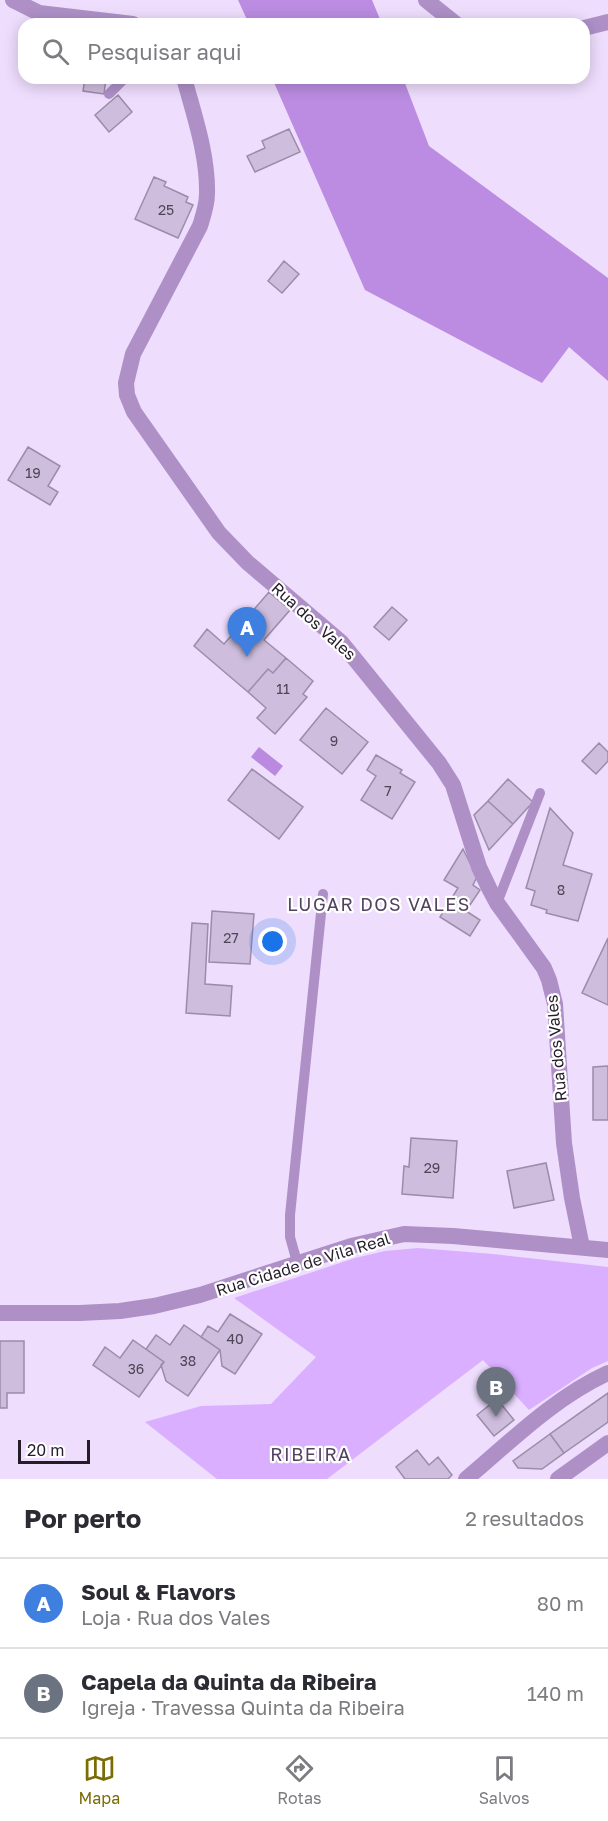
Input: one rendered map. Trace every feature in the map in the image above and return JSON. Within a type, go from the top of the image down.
[{"type":"street","points":[[13,0],[39,13],[82,18]]},
{"type":"street","points":[[426,0],[448,18]]},
{"type":"street","points":[[590,26],[608,22]]},
{"type":"street","name":"Rua dos Vales","points":[[186,84],[203,151],[207,195],[205,209],[200,226],[134,354],[126,383],[127,395],[134,412],[219,533],[248,563],[341,642],[439,763],[453,784],[479,867],[497,903],[544,968],[553,993],[564,1143],[582,1247]]},
{"type":"street","name":"Rua Cidade de Vila Real","points":[[0,1313],[80,1313],[154,1306],[200,1295],[297,1262],[369,1241],[404,1234],[453,1236],[608,1250]]},
{"type":"street","points":[[466,1479],[563,1399],[608,1373]]},
{"type":"street","points":[[558,1479],[608,1443]]},
{"type":"lane","points":[[110,94],[119,84]]},
{"type":"lane","points":[[497,903],[540,793]]},
{"type":"lane","points":[[297,1262],[290,1237],[290,1215],[323,894]]},
{"type":"shaded area","points":[[238,0],[372,0],[380,18],[246,18]]},
{"type":"shaded area","points":[[275,84],[405,84],[429,146],[608,278],[608,381],[569,347],[542,383],[365,290]]},
{"type":"shaded area","points":[[259,747],[283,766],[275,776],[251,757]]},
{"type":"shaded area","points":[[418,1248],[608,1267],[608,1361],[592,1368],[529,1410],[483,1360],[327,1479],[217,1479],[145,1422],[201,1406],[271,1404],[316,1357],[234,1298],[355,1258],[385,1251]]},
{"type":"building","points":[[84,84],[105,84],[104,94],[83,91]]},
{"type":"building","points":[[118,95],[132,112],[109,132],[95,115]]},
{"type":"building","points":[[289,129],[300,152],[255,172],[247,156],[265,148],[262,141]]},
{"type":"building","points":[[154,177],[166,182],[164,186],[188,197],[186,202],[193,205],[178,238],[135,219]]},
{"type":"building","points":[[284,261],[299,274],[282,293],[268,281]]},
{"type":"building","points":[[28,447],[60,466],[48,486],[58,492],[50,505],[8,480]]},
{"type":"building","points":[[269,592],[290,610],[264,640],[286,658],[273,673],[268,669],[248,692],[194,646],[207,629],[224,644]]},
{"type":"building","points":[[392,607],[407,620],[389,640],[374,627]]},
{"type":"building","points":[[286,658],[313,681],[303,694],[307,697],[275,734],[257,718],[266,708],[248,692],[268,669],[273,673]]},
{"type":"building","points":[[326,708],[368,742],[342,774],[300,740]]},
{"type":"building","points":[[599,743],[608,752],[608,761],[596,774],[582,761]]},
{"type":"building","points":[[376,755],[402,770],[400,773],[415,782],[392,819],[361,800],[376,776],[367,770]]},
{"type":"building","points":[[252,769],[303,807],[279,839],[228,800]]},
{"type":"building","points":[[508,779],[533,802],[513,824],[488,801]]},
{"type":"building","points":[[488,801],[513,824],[489,850],[474,815]]},
{"type":"building","points":[[550,808],[573,833],[563,865],[592,874],[578,921],[546,913],[547,910],[531,905],[535,891],[526,888]]},
{"type":"building","points":[[463,849],[477,877],[473,885],[480,890],[466,911],[480,920],[470,936],[440,917],[458,888],[444,880]]},
{"type":"building","points":[[212,911],[254,914],[250,964],[209,962]]},
{"type":"building","points":[[192,923],[208,924],[205,984],[232,986],[230,1016],[186,1013]]},
{"type":"building","points":[[608,938],[608,1005],[582,993]]},
{"type":"building","points":[[608,1066],[608,1120],[593,1120],[593,1067]]},
{"type":"building","points":[[411,1138],[457,1141],[453,1198],[402,1194],[404,1166],[409,1167]]},
{"type":"building","points":[[546,1163],[554,1200],[514,1208],[507,1171]]},
{"type":"building","points":[[230,1314],[262,1334],[235,1374],[222,1366],[220,1350],[201,1337],[208,1326],[218,1332]]},
{"type":"building","points":[[184,1325],[220,1350],[188,1396],[166,1381],[161,1365],[164,1362],[146,1349],[156,1335],[170,1345]]},
{"type":"building","points":[[133,1340],[164,1362],[139,1397],[93,1365],[105,1347],[120,1358]]},
{"type":"building","points":[[0,1341],[24,1341],[24,1393],[7,1393],[7,1408],[0,1408]]},
{"type":"building","points":[[608,1393],[608,1422],[564,1453],[550,1434]]},
{"type":"building","points":[[497,1399],[514,1420],[494,1436],[477,1415]]},
{"type":"building","points":[[550,1434],[564,1453],[542,1469],[518,1468],[513,1461]]},
{"type":"building","points":[[417,1450],[429,1465],[438,1457],[452,1475],[448,1479],[405,1479],[396,1467]]},
{"type":"place","name":"Soul & Flavors","points":[[247,657]]},
{"type":"place","name":"Capela da Quinta da Ribeira","points":[[496,1417]]},
{"type":"district","name":"LUGAR DOS VALES","points":[[379,905]]},
{"type":"district","name":"RIBEIRA","points":[[311,1455]]}]
